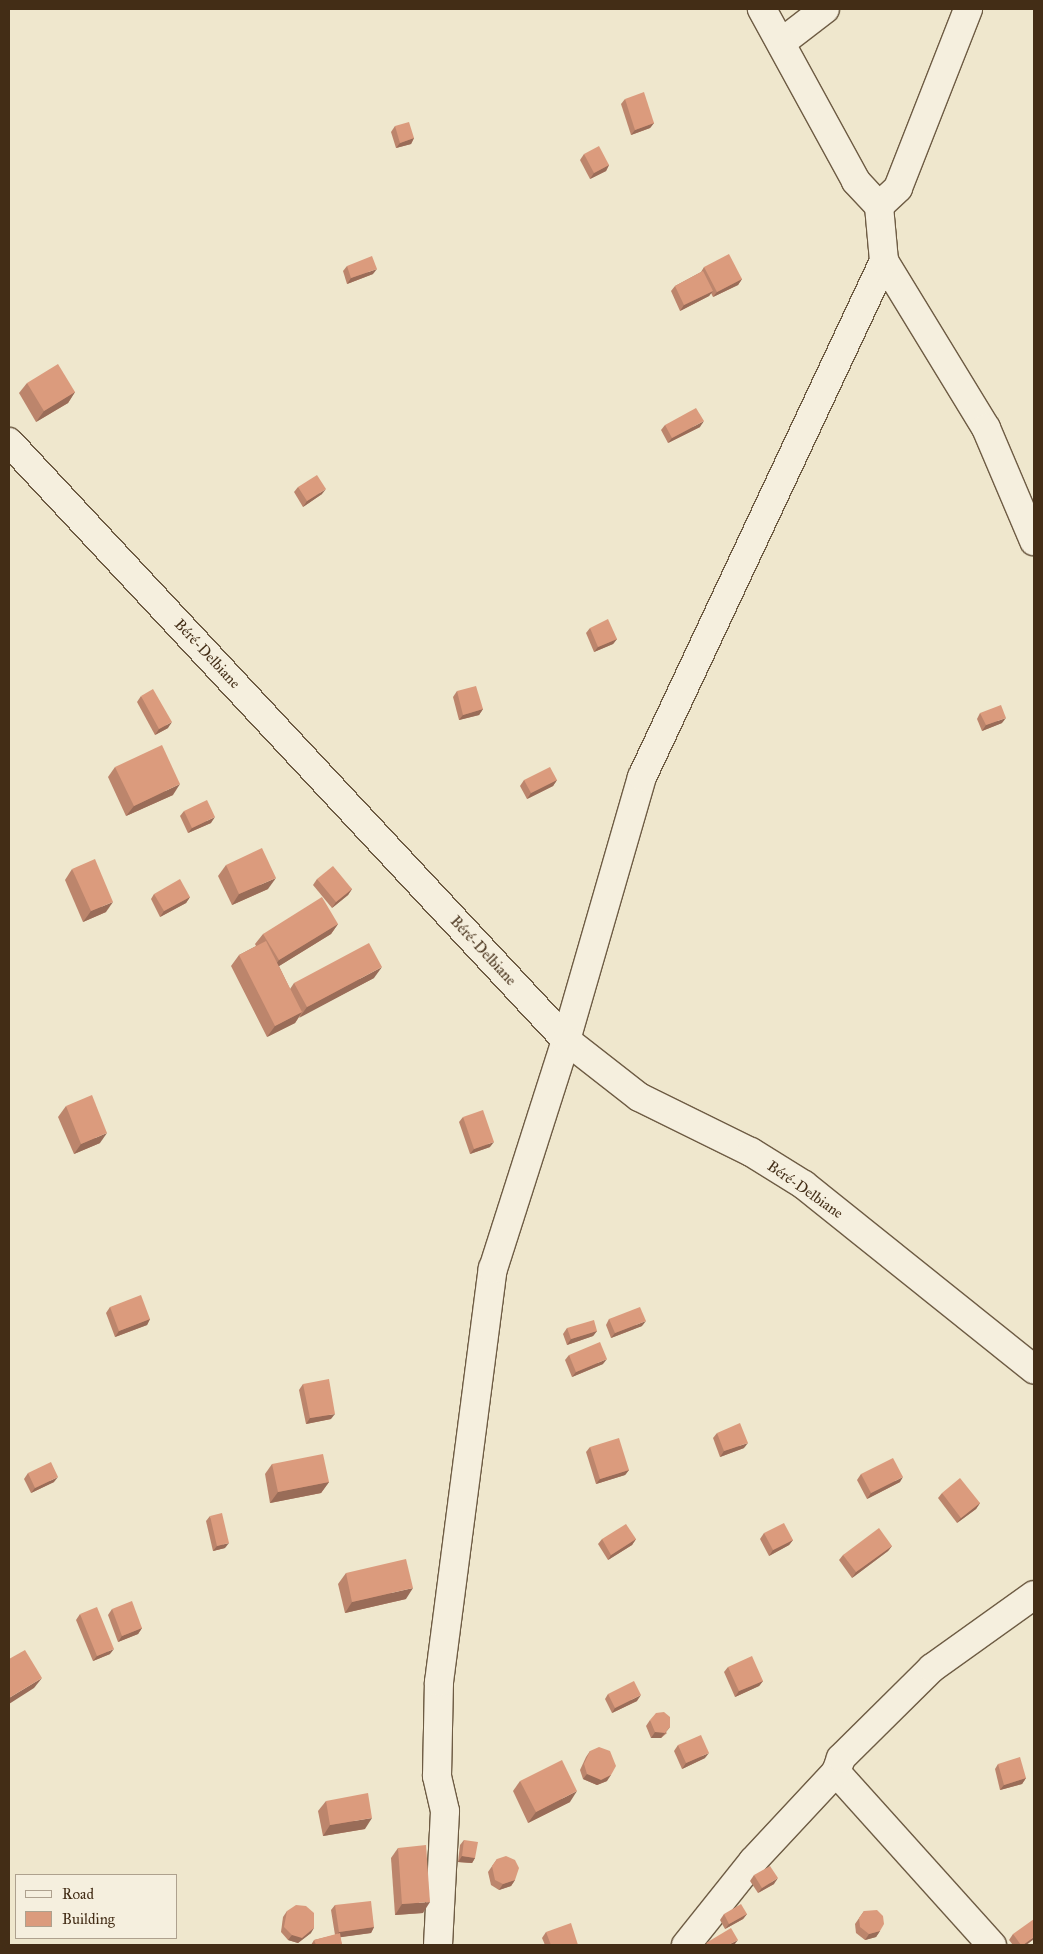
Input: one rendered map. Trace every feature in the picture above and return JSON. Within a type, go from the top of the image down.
[{"type":"street","points":[[762,9],[782,42],[856,181],[879,206],[884,261],[986,428],[1034,541]]},
{"type":"street","points":[[782,42],[824,9]]},
{"type":"street","points":[[879,206],[898,188],[968,9]]},
{"type":"street","points":[[438,1945],[445,1811],[437,1776],[439,1682],[493,1268],[566,1040],[642,777],[884,261]]},
{"type":"street","name":"Béré-Delbiane","points":[[9,442],[566,1040],[639,1097],[751,1152],[804,1185],[1034,1369]]},
{"type":"street","points":[[686,1945],[753,1861],[836,1772],[841,1758],[932,1668],[1034,1596]]},
{"type":"street","points":[[836,1772],[992,1945]]},
{"type":"building","points":[[644,92],[654,123],[635,130],[625,99]]},
{"type":"building","points":[[409,122],[414,138],[400,143],[395,126]]},
{"type":"building","points":[[599,146],[609,165],[594,173],[584,154]]},
{"type":"building","points":[[729,254],[742,279],[717,292],[704,267]]},
{"type":"building","points":[[372,256],[377,269],[351,278],[347,266]]},
{"type":"building","points":[[703,271],[713,291],[684,305],[675,286]]},
{"type":"building","points":[[58,364],[75,392],[44,411],[27,383]]},
{"type":"building","points":[[696,408],[704,421],[672,438],[665,425]]},
{"type":"building","points":[[317,475],[326,489],[307,501],[298,487]]},
{"type":"building","points":[[608,619],[617,639],[598,647],[590,628]]},
{"type":"building","points":[[476,686],[483,709],[463,715],[457,691]]},
{"type":"building","points":[[153,689],[172,722],[159,729],[141,696]]},
{"type":"building","points":[[1001,705],[1006,718],[986,725],[980,713]]},
{"type":"building","points":[[162,745],[180,784],[134,806],[115,767]]},
{"type":"building","points":[[550,767],[557,780],[531,793],[524,780]]},
{"type":"building","points":[[207,800],[215,817],[192,828],[184,811]]},
{"type":"building","points":[[262,848],[276,878],[239,894],[226,865]]},
{"type":"building","points":[[95,859],[113,902],[91,911],[72,869]]},
{"type":"building","points":[[333,866],[352,889],[336,902],[317,879]]},
{"type":"building","points":[[180,879],[190,897],[164,911],[154,894]]},
{"type":"building","points":[[322,897],[338,924],[279,960],[263,934]]},
{"type":"building","points":[[266,941],[302,1012],[275,1026],[239,955]]},
{"type":"building","points":[[369,943],[382,967],[307,1007],[294,983]]},
{"type":"building","points":[[92,1095],[107,1133],[81,1144],[66,1106]]},
{"type":"building","points":[[483,1110],[494,1142],[474,1149],[463,1117]]},
{"type":"building","points":[[141,1295],[150,1319],[119,1331],[110,1307]]},
{"type":"building","points":[[640,1307],[646,1321],[615,1333],[609,1319]]},
{"type":"building","points":[[594,1320],[597,1331],[571,1339],[567,1328]]},
{"type":"building","points":[[600,1342],[607,1359],[576,1372],[569,1355]]},
{"type":"building","points":[[329,1379],[335,1414],[310,1418],[303,1384]]},
{"type":"building","points":[[740,1423],[748,1443],[724,1451],[717,1433]]},
{"type":"building","points":[[619,1438],[629,1470],[600,1479],[590,1447]]},
{"type":"building","points":[[323,1454],[329,1482],[278,1492],[272,1464]]},
{"type":"building","points":[[893,1458],[903,1477],[871,1493],[861,1474]]},
{"type":"building","points":[[51,1462],[58,1477],[35,1488],[28,1473]]},
{"type":"building","points":[[960,1478],[980,1503],[961,1518],[942,1493]]},
{"type":"building","points":[[222,1513],[229,1543],[217,1546],[210,1516]]},
{"type":"building","points":[[784,1523],[793,1540],[773,1550],[764,1533]]},
{"type":"building","points":[[626,1524],[636,1539],[611,1555],[602,1539]]},
{"type":"building","points":[[879,1528],[892,1546],[856,1572],[843,1555]]},
{"type":"building","points":[[406,1559],[413,1588],[352,1602],[346,1573]]},
{"type":"building","points":[[132,1601],[142,1628],[122,1636],[112,1609]]},
{"type":"building","points":[[97,1607],[114,1649],[97,1656],[80,1614]]},
{"type":"building","points":[[25,1650],[42,1678],[9,1698],[9,1659]]},
{"type":"building","points":[[752,1656],[763,1681],[739,1691],[728,1667]]},
{"type":"building","points":[[634,1681],[641,1695],[615,1708],[608,1694]]},
{"type":"building","points":[[664,1712],[670,1717],[670,1727],[665,1733],[655,1732],[650,1720],[656,1713]]},
{"type":"building","points":[[701,1735],[709,1753],[686,1763],[678,1745]]},
{"type":"building","points":[[599,1747],[610,1751],[616,1766],[611,1775],[601,1780],[587,1774],[584,1764],[590,1751]]},
{"type":"building","points":[[1020,1757],[1026,1778],[1004,1785],[998,1764]]},
{"type":"building","points":[[562,1760],[577,1791],[536,1812],[520,1781]]},
{"type":"building","points":[[368,1793],[372,1818],[330,1825],[326,1801]]},
{"type":"building","points":[[464,1840],[478,1842],[475,1858],[462,1856]]},
{"type":"building","points":[[426,1845],[430,1902],[402,1904],[398,1848]]},
{"type":"building","points":[[506,1856],[515,1860],[519,1868],[515,1880],[503,1884],[495,1880],[492,1866],[497,1859]]},
{"type":"building","points":[[770,1866],[778,1878],[762,1888],[754,1875]]},
{"type":"building","points":[[371,1901],[374,1927],[339,1932],[335,1905]]},
{"type":"building","points":[[741,1904],[747,1914],[729,1924],[724,1914]]},
{"type":"building","points":[[296,1905],[306,1906],[314,1913],[314,1928],[302,1938],[292,1935],[284,1927],[287,1911]]},
{"type":"building","points":[[877,1910],[883,1916],[884,1924],[880,1931],[869,1934],[860,1927],[859,1918],[864,1911]]},
{"type":"building","points":[[1034,1919],[1034,1937],[1021,1945],[1013,1934]]},
{"type":"building","points":[[571,1923],[578,1945],[551,1945],[546,1932]]},
{"type":"building","points":[[731,1928],[738,1940],[728,1945],[708,1945],[706,1943]]},
{"type":"building","points":[[340,1933],[342,1945],[316,1945],[314,1940]]}]
